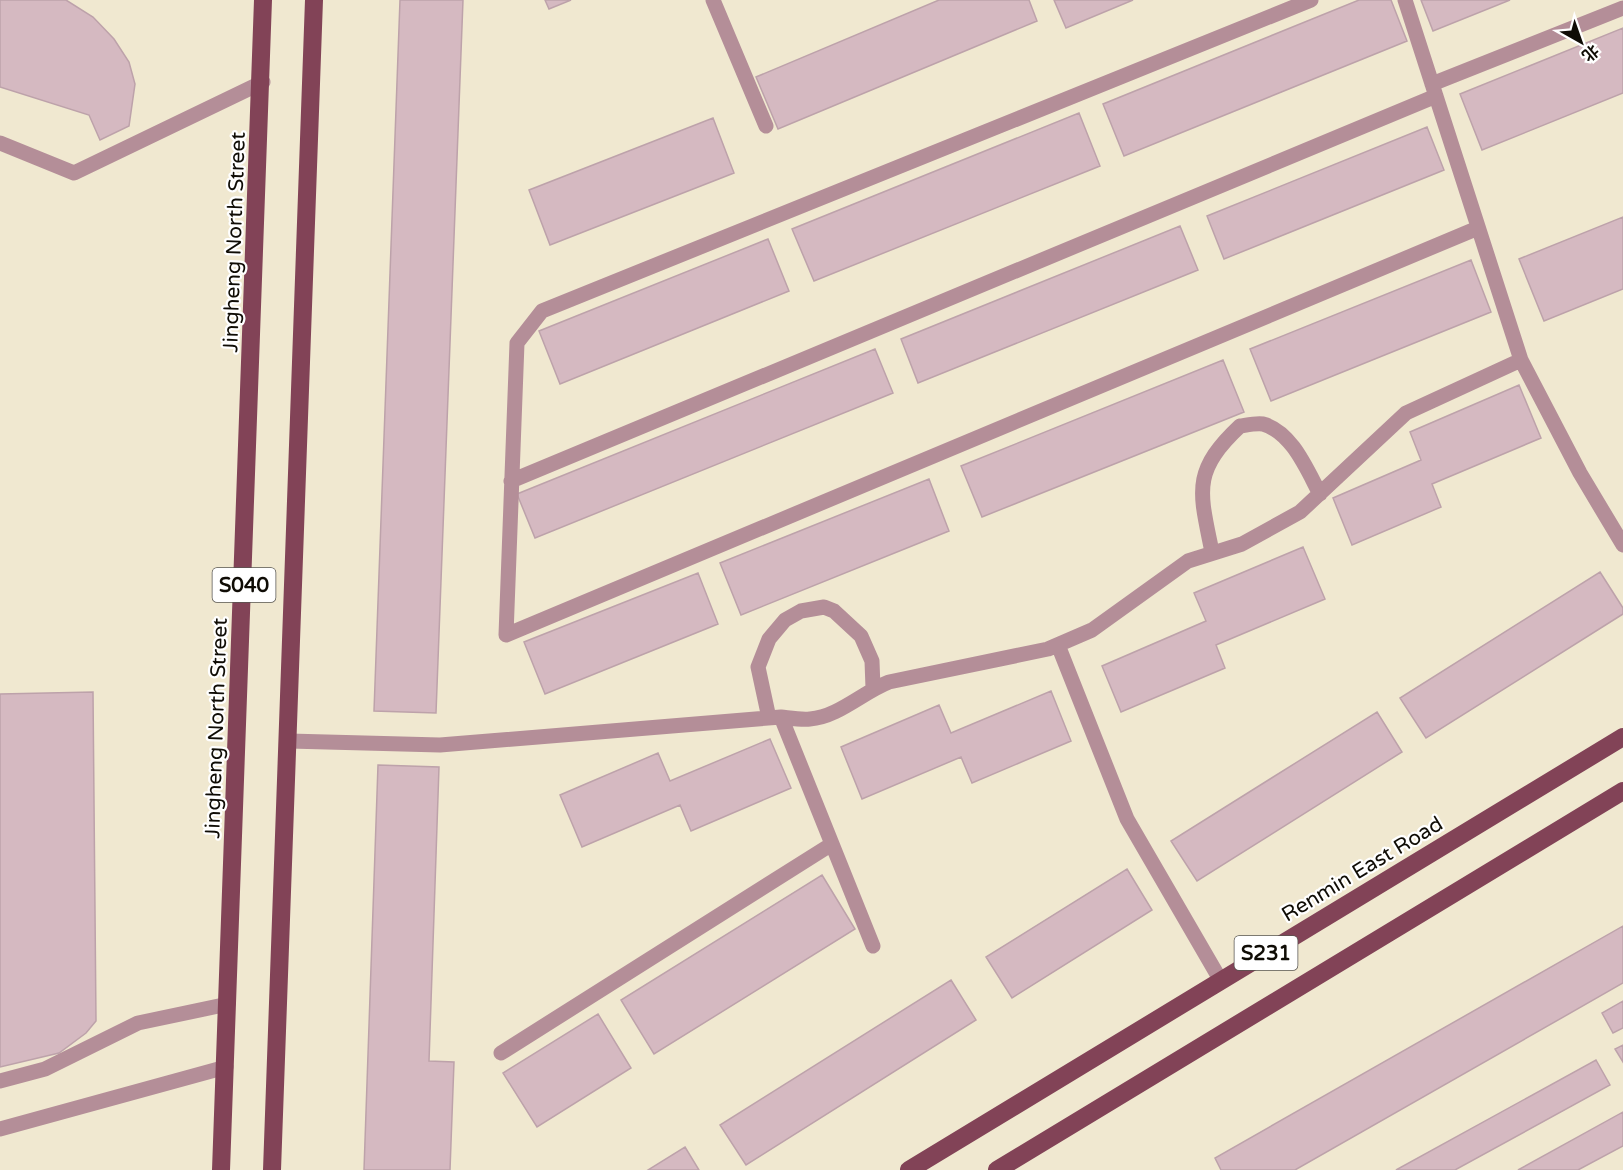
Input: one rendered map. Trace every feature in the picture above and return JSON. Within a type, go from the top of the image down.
[{"type":"main road","name":"Jingheng North Street","points":[[221,1170],[262,82],[263,0]]},
{"type":"main road","name":"S040","points":[[272,1170],[314,0]]},
{"type":"main road","name":"Renmin East Road","points":[[909,1170],[1623,736]]},
{"type":"main road","name":"S231","points":[[997,1170],[1623,790]]},
{"type":"lane","points":[[713,0],[766,126]]},
{"type":"lane","points":[[1311,0],[543,311],[526,328],[517,343],[506,635],[1478,228]]},
{"type":"lane","points":[[1405,0],[1521,360],[1580,473],[1623,545]]},
{"type":"lane","points":[[511,481],[1623,8]]},
{"type":"lane","points":[[0,143],[74,173],[262,82]]},
{"type":"lane","points":[[289,741],[440,745],[775,718],[811,719],[843,707],[873,688],[889,682],[1048,649],[1092,630],[1124,609],[1158,580],[1188,561],[1242,544],[1300,512],[1406,413],[1521,360]]},
{"type":"lane","points":[[1212,552],[1200,497],[1208,460],[1239,426],[1261,424],[1280,434],[1301,459],[1320,494]]},
{"type":"lane","points":[[873,688],[873,661],[861,636],[834,611],[824,607],[801,611],[785,620],[769,639],[758,667],[775,718],[832,844],[873,946]]},
{"type":"lane","points":[[1058,645],[1127,819],[1221,981]]},
{"type":"lane","points":[[501,1053],[832,844]]},
{"type":"lane","points":[[0,1081],[45,1070],[138,1023],[228,1004]]},
{"type":"lane","points":[[0,1129],[226,1067]]},
{"type":"building","points":[[0,0],[66,0],[93,17],[114,39],[129,62],[135,84],[129,126],[100,140],[89,115],[0,87]]},
{"type":"building","points":[[400,0],[463,0],[436,713],[374,711]]},
{"type":"building","points":[[545,0],[571,0],[549,9]]},
{"type":"building","points":[[939,0],[1029,0],[1037,21],[778,129],[756,77]]},
{"type":"building","points":[[1054,0],[1133,0],[1066,28]]},
{"type":"building","points":[[1359,0],[1391,0],[1407,41],[1124,156],[1103,104]]},
{"type":"building","points":[[1421,0],[1510,0],[1433,31]]},
{"type":"building","points":[[1623,28],[1623,93],[1482,150],[1460,94]]},
{"type":"building","points":[[1079,113],[1100,166],[814,281],[792,229]]},
{"type":"building","points":[[713,118],[734,173],[550,245],[529,190]]},
{"type":"building","points":[[1427,127],[1444,170],[1224,259],[1207,216]]},
{"type":"building","points":[[1623,217],[1623,289],[1544,321],[1519,259]]},
{"type":"building","points":[[1180,226],[1198,270],[918,383],[901,339]]},
{"type":"building","points":[[768,239],[789,291],[560,384],[539,331]]},
{"type":"building","points":[[1471,260],[1491,312],[1271,401],[1250,349]]},
{"type":"building","points":[[875,349],[893,393],[535,538],[517,494]]},
{"type":"building","points":[[1223,360],[1244,412],[982,517],[961,466]]},
{"type":"building","points":[[1519,385],[1541,438],[1432,484],[1441,507],[1352,545],[1333,498],[1421,460],[1410,432]]},
{"type":"building","points":[[929,479],[949,531],[741,615],[720,563]]},
{"type":"building","points":[[1303,547],[1325,599],[1216,645],[1225,668],[1121,712],[1102,666],[1206,621],[1194,593]]},
{"type":"building","points":[[1600,572],[1623,608],[1623,614],[1426,738],[1400,698]]},
{"type":"building","points":[[698,573],[718,624],[545,694],[524,642]]},
{"type":"building","points":[[1051,691],[1071,741],[972,783],[961,757],[862,799],[841,747],[939,705],[951,733]]},
{"type":"building","points":[[93,692],[96,1021],[86,1033],[59,1053],[0,1067],[0,694]]},
{"type":"building","points":[[1377,712],[1402,752],[1197,881],[1171,841]]},
{"type":"building","points":[[770,739],[791,788],[691,831],[680,805],[582,847],[560,795],[658,753],[670,781]]},
{"type":"building","points":[[378,765],[439,767],[429,1061],[454,1062],[450,1170],[364,1170]]},
{"type":"building","points":[[1127,869],[1152,910],[1012,998],[986,957]]},
{"type":"building","points":[[822,875],[855,929],[654,1054],[621,1000]]},
{"type":"building","points":[[1623,926],[1623,983],[1295,1170],[1221,1170],[1215,1158]]},
{"type":"building","points":[[951,980],[976,1020],[746,1165],[720,1125]]},
{"type":"building","points":[[1623,1001],[1623,1028],[1613,1033],[1602,1013]]},
{"type":"building","points":[[598,1014],[631,1068],[537,1127],[503,1073]]},
{"type":"building","points":[[1623,1045],[1623,1062],[1615,1049]]},
{"type":"building","points":[[1596,1060],[1610,1085],[1455,1170],[1396,1170]]},
{"type":"building","points":[[1623,1112],[1623,1146],[1578,1170],[1518,1170]]},
{"type":"building","points":[[685,1147],[699,1170],[648,1170]]}]
